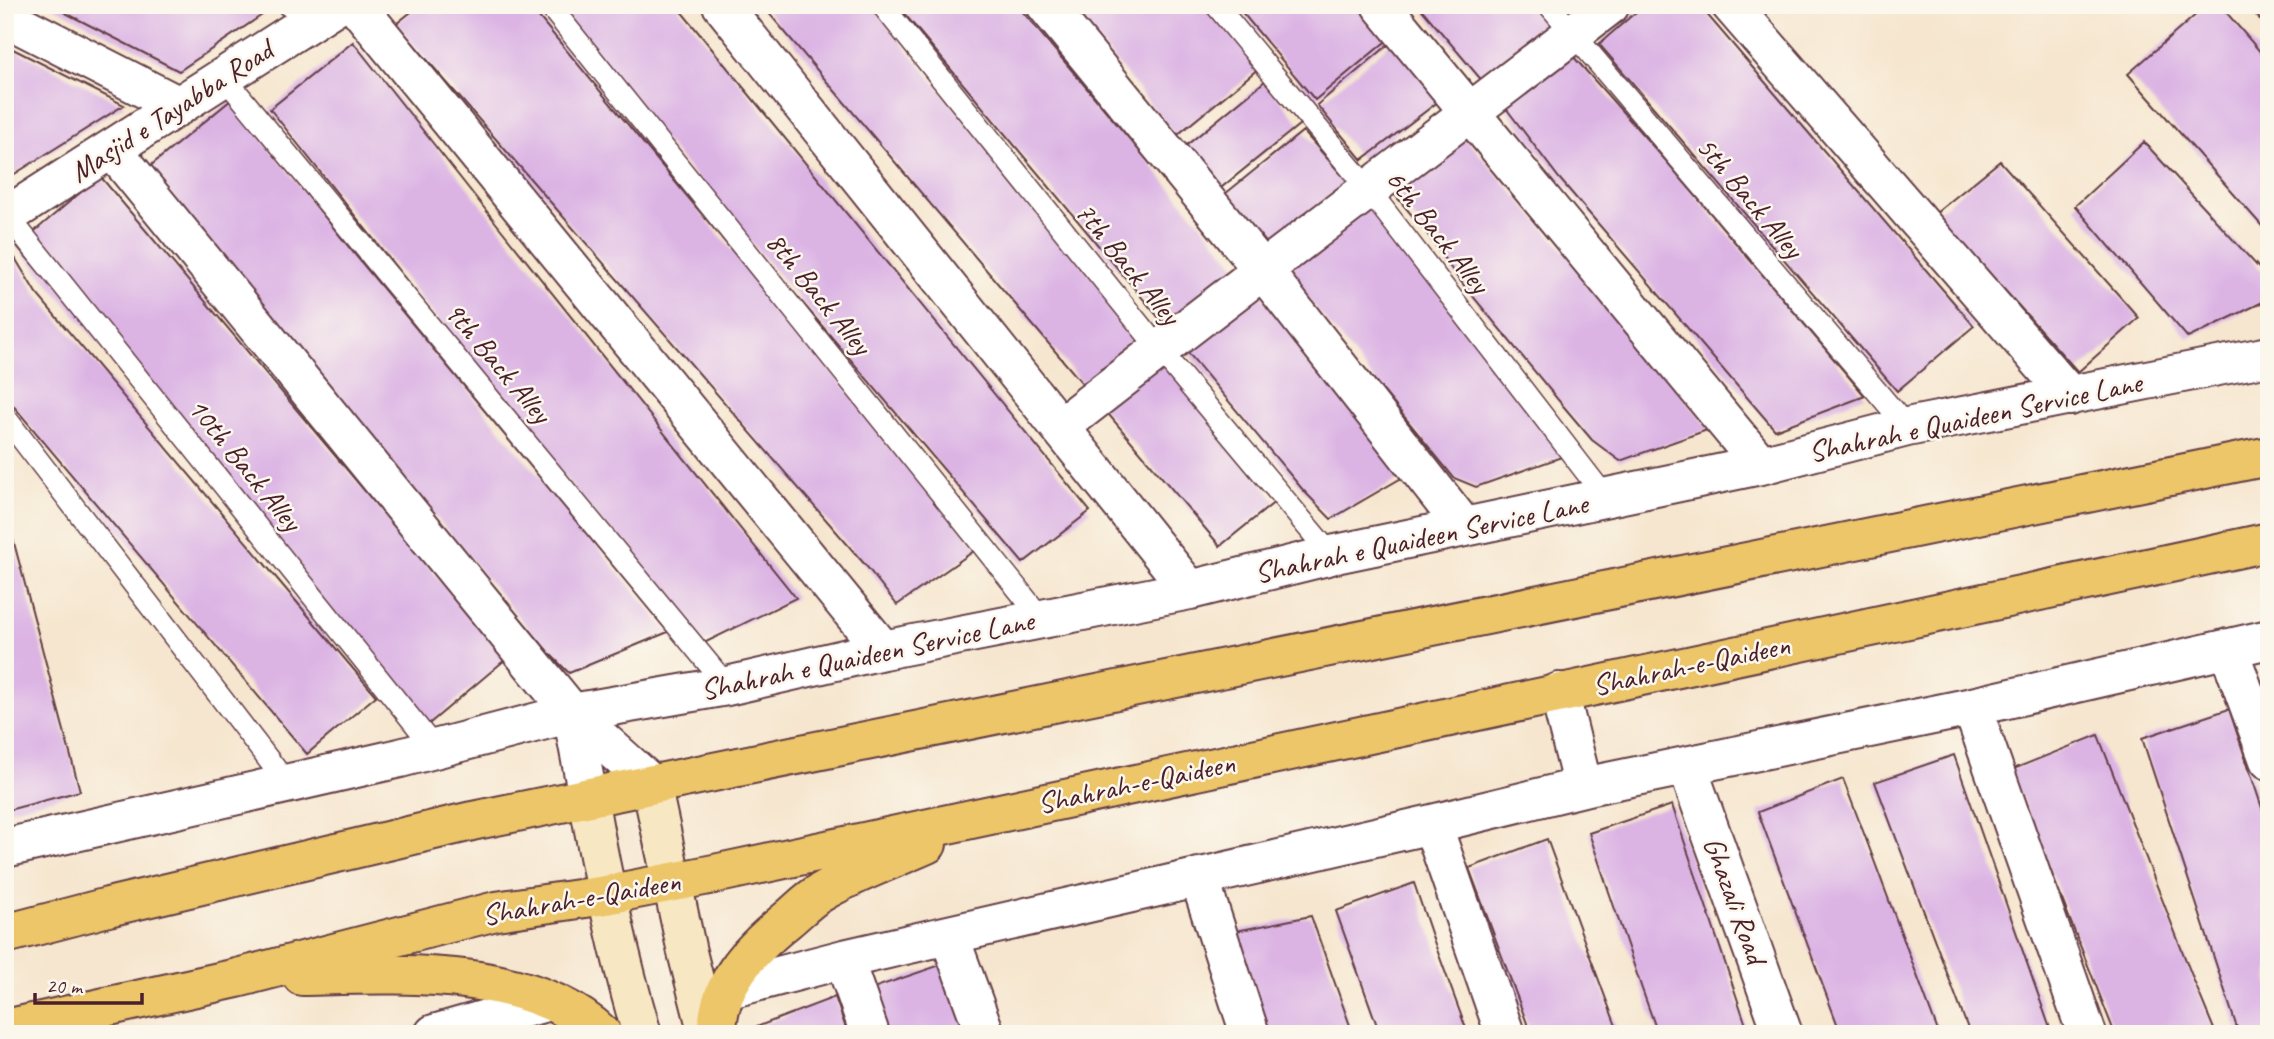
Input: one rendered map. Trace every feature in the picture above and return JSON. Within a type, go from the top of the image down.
[{"type":"main road","points":[[5,934],[445,827],[2269,456]]},
{"type":"main road","name":"Shahrah-e-Qaideen","points":[[5,1029],[237,978],[496,911],[672,882],[2269,542]]},
{"type":"main road","points":[[717,1034],[717,1017],[726,990],[744,959],[819,893],[942,837],[1134,783]]},
{"type":"main road","points":[[650,784],[708,1034]]},
{"type":"main road","points":[[588,797],[622,967],[642,1034]]},
{"type":"main road","points":[[237,978],[391,974],[454,977],[502,986],[549,1001],[589,1021],[602,1034]]},
{"type":"street","points":[[356,5],[883,650]]},
{"type":"street","points":[[722,5],[1190,590]]},
{"type":"street","points":[[1046,5],[1262,269],[1464,527]]},
{"type":"street","points":[[1381,5],[1761,465]]},
{"type":"street","points":[[1060,427],[1262,269],[1470,114],[1610,5]]},
{"type":"street","points":[[1731,5],[2070,396]]},
{"type":"street","name":"Masjid e Tayabba Road","points":[[6,216],[224,77],[313,10]]},
{"type":"street","points":[[5,17],[179,106]]},
{"type":"street","points":[[112,149],[572,713],[650,784]]},
{"type":"street","name":"Shahrah e Quaideen Service Lane","points":[[5,848],[436,750],[572,713],[727,686],[883,650],[1190,590],[1331,555],[1761,465],[1907,427],[2269,356]]},
{"type":"street","points":[[726,990],[845,959],[1583,787],[1972,707],[2269,639]]},
{"type":"street","points":[[2228,648],[2269,760]]},
{"type":"street","points":[[1559,692],[1583,787]]},
{"type":"street","points":[[1972,707],[2087,1034]]},
{"type":"street","points":[[572,713],[588,797]]},
{"type":"street","name":"Ghazali Road","points":[[1687,766],[1783,1034]]},
{"type":"street","points":[[1432,824],[1505,1034]]},
{"type":"street","points":[[1199,877],[1250,1034]]},
{"type":"street","points":[[950,935],[985,1034]]},
{"type":"street","points":[[845,959],[870,1034]]},
{"type":"street","points":[[434,1034],[549,1001]]},
{"type":"lane","name":"8th Back Alley","points":[[549,5],[1041,618]]},
{"type":"lane","name":"7th Back Alley","points":[[882,5],[1159,349],[1331,555]]},
{"type":"lane","name":"6th Back Alley","points":[[1216,5],[1368,189],[1606,498]]},
{"type":"lane","name":"5th Back Alley","points":[[1549,5],[1907,427]]},
{"type":"lane","name":"9th Back Alley","points":[[224,77],[727,686]]},
{"type":"lane","name":"10th Back Alley","points":[[6,216],[436,750]]},
{"type":"lane","points":[[5,418],[288,785]]},
{"type":"building","points":[[50,5],[270,5],[274,7],[179,71]]},
{"type":"building","points":[[420,5],[529,5],[978,548],[897,605],[396,24]]},
{"type":"building","points":[[550,5],[676,5],[1090,511],[1023,563]]},
{"type":"building","points":[[762,5],[871,5],[1276,501],[1220,546]]},
{"type":"building","points":[[897,5],[1017,5],[1410,473],[1331,519],[1303,490]]},
{"type":"building","points":[[1070,5],[1208,5],[1259,68],[1176,136]]},
{"type":"building","points":[[1236,5],[1364,5],[1391,37],[1315,100]]},
{"type":"building","points":[[1418,5],[1538,5],[1553,24],[1484,83]]},
{"type":"building","points":[[1644,5],[1699,5],[1974,326],[1897,391],[1599,44]]},
{"type":"building","points":[[2207,5],[2220,5],[2269,62],[2269,234],[2128,74]]},
{"type":"building","points":[[2265,5],[2269,5],[2269,29],[2255,14]]},
{"type":"building","points":[[1393,41],[1439,101],[1362,160],[1317,105]]},
{"type":"building","points":[[353,42],[796,598],[702,644],[528,433],[270,109]]},
{"type":"building","points":[[5,45],[124,105],[5,180]]},
{"type":"building","points":[[1564,46],[1667,162],[1865,396],[1775,430],[1559,178],[1499,99]]},
{"type":"building","points":[[1265,81],[1300,124],[1217,191],[1182,149]]},
{"type":"building","points":[[231,100],[357,257],[668,632],[569,673],[549,653],[237,277],[149,167]]},
{"type":"building","points":[[1303,131],[1348,182],[1265,248],[1220,198]]},
{"type":"building","points":[[1459,131],[1561,248],[1710,429],[1620,461],[1592,440],[1559,401],[1457,277],[1426,232],[1390,189]]},
{"type":"building","points":[[2144,142],[2269,279],[2269,299],[2188,338],[2075,206]]},
{"type":"building","points":[[2000,161],[2139,318],[2078,372],[1936,213]]},
{"type":"building","points":[[100,176],[506,659],[424,728],[17,246]]},
{"type":"building","points":[[1364,197],[1573,453],[1476,487],[1454,478],[1280,264]]},
{"type":"building","points":[[9,248],[36,293],[376,696],[307,754],[5,396],[5,251]]},
{"type":"building","points":[[5,509],[80,791],[5,811]]},
{"type":"building","points":[[2229,709],[2269,829],[2269,1034],[2239,1034],[2142,738]]},
{"type":"building","points":[[2098,735],[2216,1034],[2115,1034],[2011,770]]},
{"type":"building","points":[[1954,755],[2052,1034],[1970,1034],[1875,782]]},
{"type":"building","points":[[1843,779],[1939,1034],[1841,1034],[1758,812]]},
{"type":"building","points":[[1672,805],[1749,1034],[1658,1034],[1589,833]]},
{"type":"building","points":[[1547,839],[1619,1034],[1531,1034],[1469,868]]},
{"type":"building","points":[[1414,883],[1468,1034],[1380,1034],[1336,911]]},
{"type":"building","points":[[1311,916],[1353,1034],[1260,1034],[1221,934]]},
{"type":"building","points":[[955,960],[980,1034],[886,1034],[870,989]]},
{"type":"building","points":[[835,997],[848,1034],[747,1034],[746,1031]]}]
